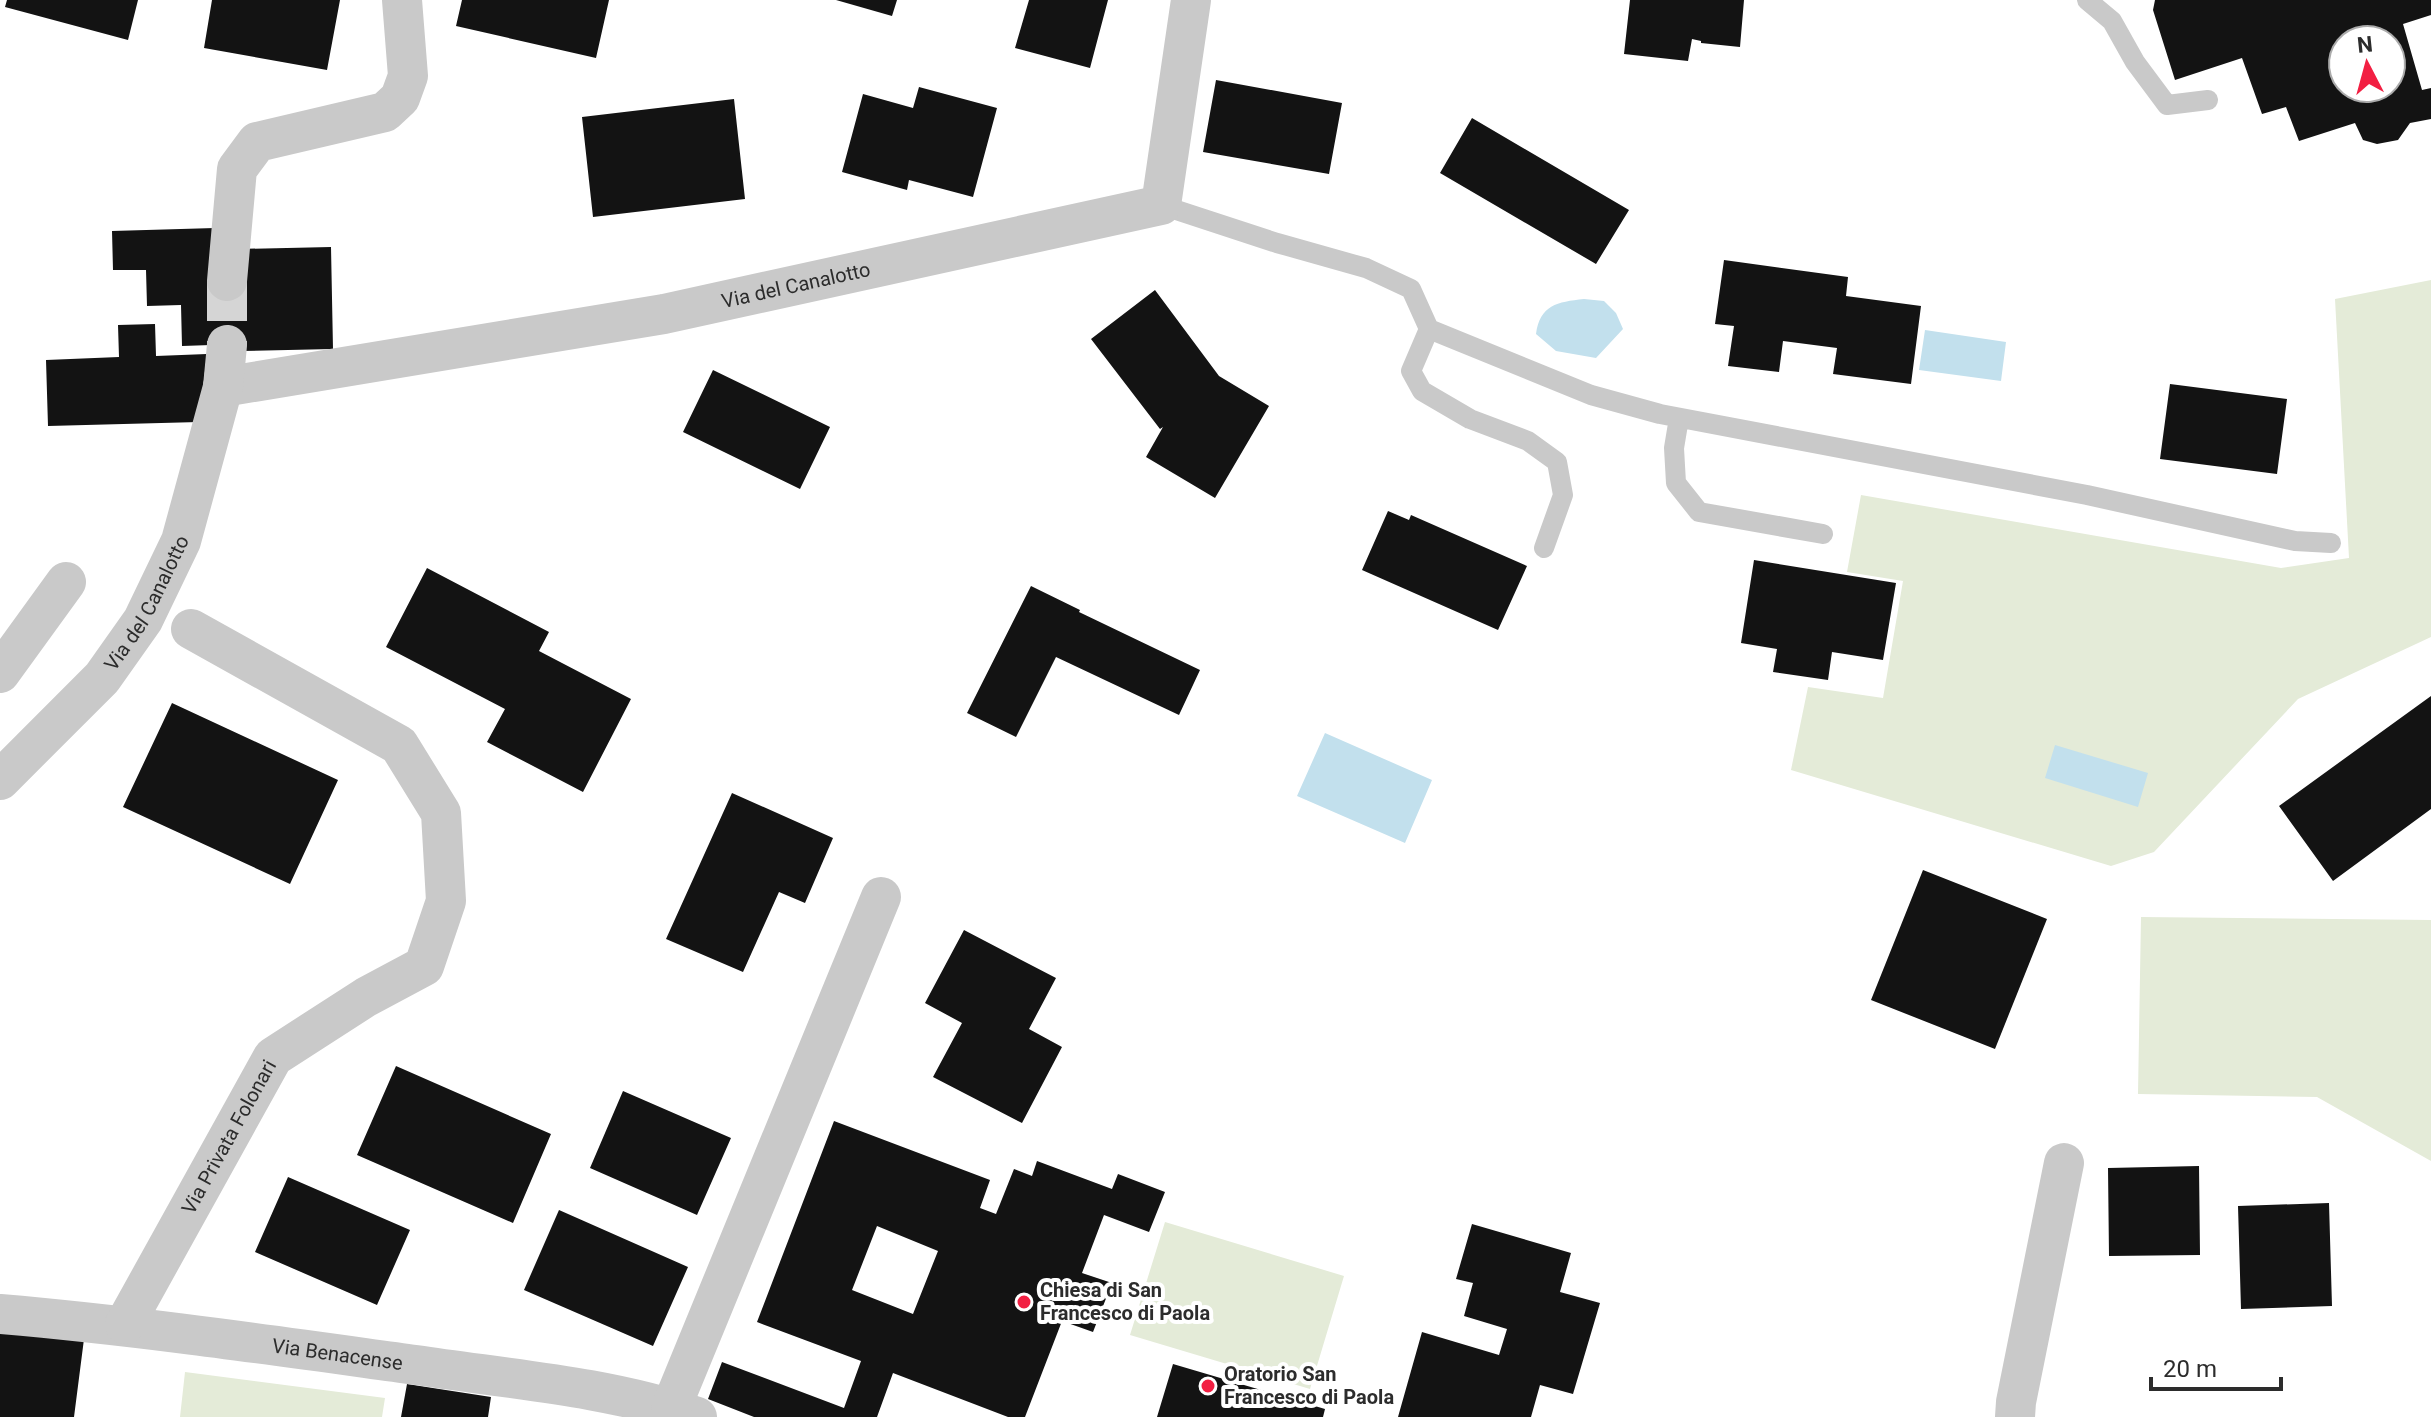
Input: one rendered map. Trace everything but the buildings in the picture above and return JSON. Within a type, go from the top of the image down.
[{"type":"street","points":[[227,281],[237,169],[257,142],[385,112],[400,98],[408,76],[402,0]]},
{"type":"street","points":[[1161,205],[1191,0]]},
{"type":"street","name":"Via del Canalotto","points":[[223,387],[664,314],[1161,205]]},
{"type":"street","name":"Via del Canalotto","points":[[0,780],[102,678],[143,620],[181,541],[223,387],[227,345]]},
{"type":"street","points":[[0,673],[66,582]]},
{"type":"street","name":"Via Privata Folonari","points":[[125,1324],[273,1057],[366,997],[424,966],[446,901],[441,813],[399,745],[191,629]]},
{"type":"street","name":"Via Benacense","points":[[0,1314],[125,1324],[564,1402],[684,1413],[881,897]]},
{"type":"street","points":[[2015,1417],[2064,1163]]},
{"type":"lane","points":[[2087,0],[2112,21],[2135,62],[2167,105],[2208,100]]},
{"type":"lane","points":[[1161,205],[1366,268],[1411,289],[1429,329],[1591,395],[1679,418],[2087,495],[2295,541],[2331,543]]},
{"type":"lane","points":[[1429,329],[1411,371],[1422,391],[1470,419],[1528,441],[1557,462],[1563,495],[1544,548]]},
{"type":"lane","points":[[1679,418],[1674,448],[1676,483],[1699,512],[1823,534]]},
{"type":"green space","points":[[2431,280],[2431,637],[2298,699],[2154,852],[2111,866],[1791,770],[1808,687],[1883,698],[1903,581],[1847,572],[1861,495],[2281,568],[2349,558],[2335,299]]},
{"type":"green space","points":[[2141,917],[2431,920],[2431,1161],[2317,1097],[2138,1094]]},
{"type":"green space","points":[[1165,1222],[1344,1276],[1310,1389],[1130,1335]]},
{"type":"green space","points":[[185,1372],[385,1398],[382,1417],[180,1417]]},
{"type":"water","points":[[1584,299],[1604,301],[1616,313],[1623,329],[1596,358],[1556,351],[1536,334],[1541,317],[1551,307]]},
{"type":"water","points":[[1925,330],[2006,342],[2001,381],[1919,370]]},
{"type":"water","points":[[1325,733],[1432,780],[1405,843],[1297,796]]},
{"type":"water","points":[[2055,745],[2148,773],[2138,807],[2045,778]]},
{"type":"tunnel","points":[[227,281],[227,345]]},
{"type":"place","name":"Chiesa di San Francesco di Paola","points":[[1024,1302]]},
{"type":"place","name":"Oratorio San Francesco di Paola","points":[[1208,1386]]}]
